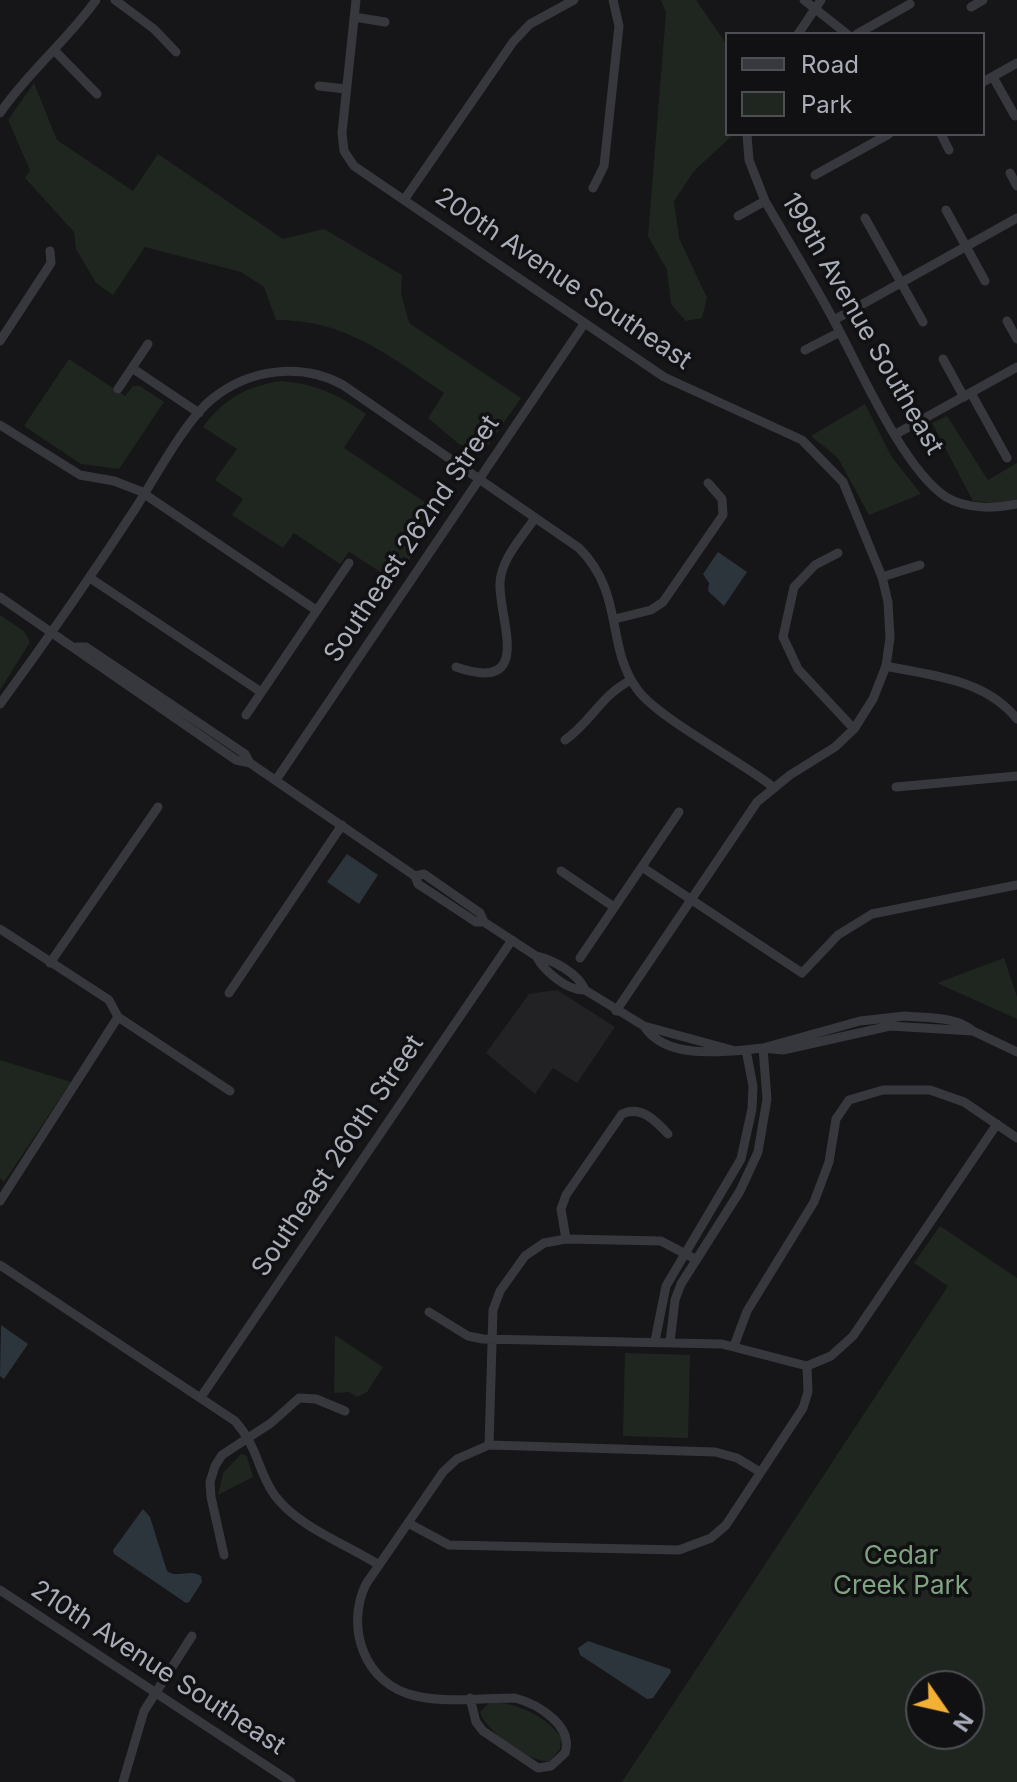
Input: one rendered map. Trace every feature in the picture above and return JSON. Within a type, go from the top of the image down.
[{"type":"street","points":[[0,113],[20,84],[55,51],[96,0]]},
{"type":"street","points":[[115,0],[154,29],[176,52]]},
{"type":"street","points":[[319,86],[346,89],[356,0]]},
{"type":"street","points":[[404,200],[513,42],[530,24],[574,0]]},
{"type":"street","points":[[593,188],[604,166],[619,26],[613,0]]},
{"type":"street","points":[[804,0],[818,4],[845,32]]},
{"type":"street","points":[[971,7],[983,0]]},
{"type":"street","points":[[799,32],[818,4]]},
{"type":"street","points":[[861,32],[910,4]]},
{"type":"street","points":[[354,17],[385,22]]},
{"type":"street","points":[[55,51],[97,94]]},
{"type":"street","points":[[985,81],[1017,63]]},
{"type":"street","points":[[993,77],[1015,116]]},
{"type":"street","name":"200th Avenue Southeast","points":[[346,89],[342,133],[344,151],[354,166],[584,324],[679,385],[786,430],[810,446],[834,471],[850,494],[882,577],[888,602],[886,666]]},
{"type":"street","points":[[815,175],[885,136]]},
{"type":"street","points":[[942,136],[949,150]]},
{"type":"street","name":"199th Avenue Southeast","points":[[747,139],[765,201],[896,434],[927,479],[946,497],[966,505],[1002,508],[1017,504]]},
{"type":"street","points":[[1010,173],[1017,186]]},
{"type":"street","points":[[738,216],[765,201]]},
{"type":"street","points":[[946,210],[985,281]]},
{"type":"street","points":[[865,218],[923,322]]},
{"type":"street","points":[[834,320],[1017,218]]},
{"type":"street","points":[[0,341],[51,263],[50,251]]},
{"type":"street","points":[[1007,321],[1017,339]]},
{"type":"street","name":"Southeast 262nd Street","points":[[276,780],[584,324]]},
{"type":"street","points":[[805,350],[840,332]]},
{"type":"street","points":[[118,389],[148,344]]},
{"type":"street","points":[[943,359],[1007,458]]},
{"type":"street","points":[[896,434],[1017,367]]},
{"type":"street","points":[[132,368],[199,413]]},
{"type":"street","points":[[0,704],[90,578],[199,413],[235,384],[272,372],[308,373],[335,381],[591,560],[610,594],[631,680],[650,702],[773,787]]},
{"type":"street","points":[[0,425],[80,475],[129,485],[316,610]]},
{"type":"street","points":[[615,619],[651,610],[667,597],[723,515],[722,499],[708,483]]},
{"type":"street","points":[[456,667],[484,673],[497,668],[507,654],[509,636],[500,583],[508,557],[535,518]]},
{"type":"street","points":[[838,553],[815,565],[794,587],[783,637],[798,669],[854,729]]},
{"type":"street","points":[[246,715],[349,563]]},
{"type":"street","points":[[882,577],[920,565]]},
{"type":"street","points":[[90,578],[261,692]]},
{"type":"street","points":[[0,597],[77,647],[81,655],[236,760],[250,763],[342,825],[415,876],[418,884],[476,922],[484,922],[536,956],[548,959],[581,980],[585,990],[644,1026],[732,1050],[746,1050],[860,1021],[895,1016],[949,1020],[966,1025],[1017,1052]]},
{"type":"street","points":[[616,1011],[745,817],[773,787],[835,747],[854,729],[873,699],[886,666],[972,685],[1008,707],[1017,719]]},
{"type":"street","points":[[565,740],[584,723],[601,699],[631,680]]},
{"type":"street","points":[[896,787],[1017,776]]},
{"type":"street","points":[[50,963],[158,807]]},
{"type":"street","points":[[580,958],[679,812]]},
{"type":"street","points":[[229,993],[342,825]]},
{"type":"street","points":[[642,867],[802,973],[838,935],[872,914],[1017,885]]},
{"type":"street","points":[[561,871],[614,907]]},
{"type":"street","points":[[0,929],[109,1000],[118,1017],[230,1091]]},
{"type":"street","name":"Southeast 260th Street","points":[[201,1397],[512,940]]},
{"type":"street","points":[[0,1201],[118,1017]]},
{"type":"street","points":[[670,1342],[675,1300],[695,1259],[740,1191],[758,1152],[767,1099],[763,1048]]},
{"type":"street","points":[[655,1341],[660,1300],[741,1159],[752,1109],[753,1086],[746,1050]]},
{"type":"street","points":[[734,1346],[747,1311],[814,1202],[829,1162],[836,1119],[843,1106],[855,1096],[914,1087],[964,1102],[1017,1138]]},
{"type":"street","points":[[566,1239],[561,1209],[566,1195],[622,1114],[639,1111],[656,1121],[668,1134]]},
{"type":"street","points":[[429,1312],[468,1336],[734,1346],[807,1366],[831,1356],[853,1336],[997,1124]]},
{"type":"street","points":[[489,1445],[490,1339],[495,1301],[525,1256],[544,1243],[566,1239],[661,1241],[695,1259]]},
{"type":"street","points":[[0,1265],[235,1421],[248,1435],[273,1493],[285,1509],[379,1565]]},
{"type":"street","points":[[408,1523],[449,1545],[679,1550],[711,1538],[726,1525],[803,1408],[808,1392],[807,1366]]},
{"type":"street","points":[[224,1555],[210,1482],[222,1455],[248,1435],[271,1423],[299,1398],[316,1399],[345,1411]]},
{"type":"street","points":[[470,1698],[476,1722],[483,1731],[538,1768],[551,1766],[565,1753],[568,1737],[563,1727],[525,1701],[470,1698],[417,1697],[398,1690],[368,1663],[359,1644],[355,1621],[356,1604],[379,1565],[443,1472],[457,1459],[489,1445],[715,1452],[737,1458],[760,1472]]},
{"type":"street","name":"210th Avenue Southeast","points":[[0,1590],[291,1782]]},
{"type":"street","points":[[123,1782],[134,1738],[155,1693],[192,1636]]},
{"type":"shaded area","points":[[718,552],[747,572],[724,606],[708,591],[709,583],[703,574]]},
{"type":"shaded area","points":[[347,854],[378,875],[359,904],[327,882]]},
{"type":"shaded area","points":[[557,990],[615,1027],[577,1083],[553,1068],[535,1094],[486,1053],[529,994]]},
{"type":"shaded area","points":[[1,1325],[28,1344],[4,1379],[0,1376]]},
{"type":"shaded area","points":[[143,1509],[150,1517],[167,1571],[201,1576],[202,1582],[189,1602],[186,1603],[114,1554],[113,1550]]},
{"type":"shaded area","points":[[588,1641],[670,1669],[671,1672],[653,1698],[647,1699],[580,1655],[578,1648]]},
{"type":"green space","points":[[661,0],[696,0],[725,42],[725,136],[732,136],[694,171],[674,201],[679,238],[707,298],[702,318],[686,321],[671,304],[667,270],[648,236],[666,13]]},
{"type":"green space","points":[[34,83],[57,140],[133,191],[158,154],[283,239],[324,229],[402,275],[401,293],[409,323],[521,398],[482,454],[459,444],[428,418],[444,393],[385,353],[345,333],[301,321],[276,320],[264,287],[241,272],[145,247],[113,295],[96,283],[76,249],[74,232],[25,178],[30,170],[8,120]]},
{"type":"green space","points":[[69,359],[125,396],[133,386],[140,386],[164,402],[119,469],[81,464],[24,426]]},
{"type":"green space","points":[[281,381],[326,391],[366,414],[344,448],[441,513],[395,581],[349,552],[340,564],[294,533],[283,548],[232,515],[243,499],[215,480],[237,449],[203,427],[237,395]]},
{"type":"green space","points":[[865,404],[891,456],[921,494],[869,515],[838,458],[811,436]]},
{"type":"green space","points":[[947,416],[988,480],[1017,463],[1017,499],[1000,503],[973,501],[932,423]]},
{"type":"green space","points":[[0,615],[24,631],[30,642],[0,690]]},
{"type":"green space","points":[[1004,958],[1017,997],[1017,1019],[937,983]]},
{"type":"green space","points":[[0,1060],[71,1082],[4,1182],[0,1178]]},
{"type":"green space","name":"Cedar Creek Park","points":[[940,1226],[1017,1278],[1017,1782],[622,1782],[948,1286],[914,1263]]},
{"type":"green space","points":[[335,1335],[383,1367],[367,1392],[357,1397],[349,1392],[334,1393]]},
{"type":"green space","points":[[625,1353],[690,1355],[688,1438],[623,1436]]},
{"type":"green space","points":[[241,1454],[247,1456],[253,1477],[218,1495],[223,1473]]},
{"type":"green space","points":[[491,1701],[529,1712],[554,1729],[561,1737],[560,1749],[550,1761],[521,1752],[490,1728],[480,1712]]}]
